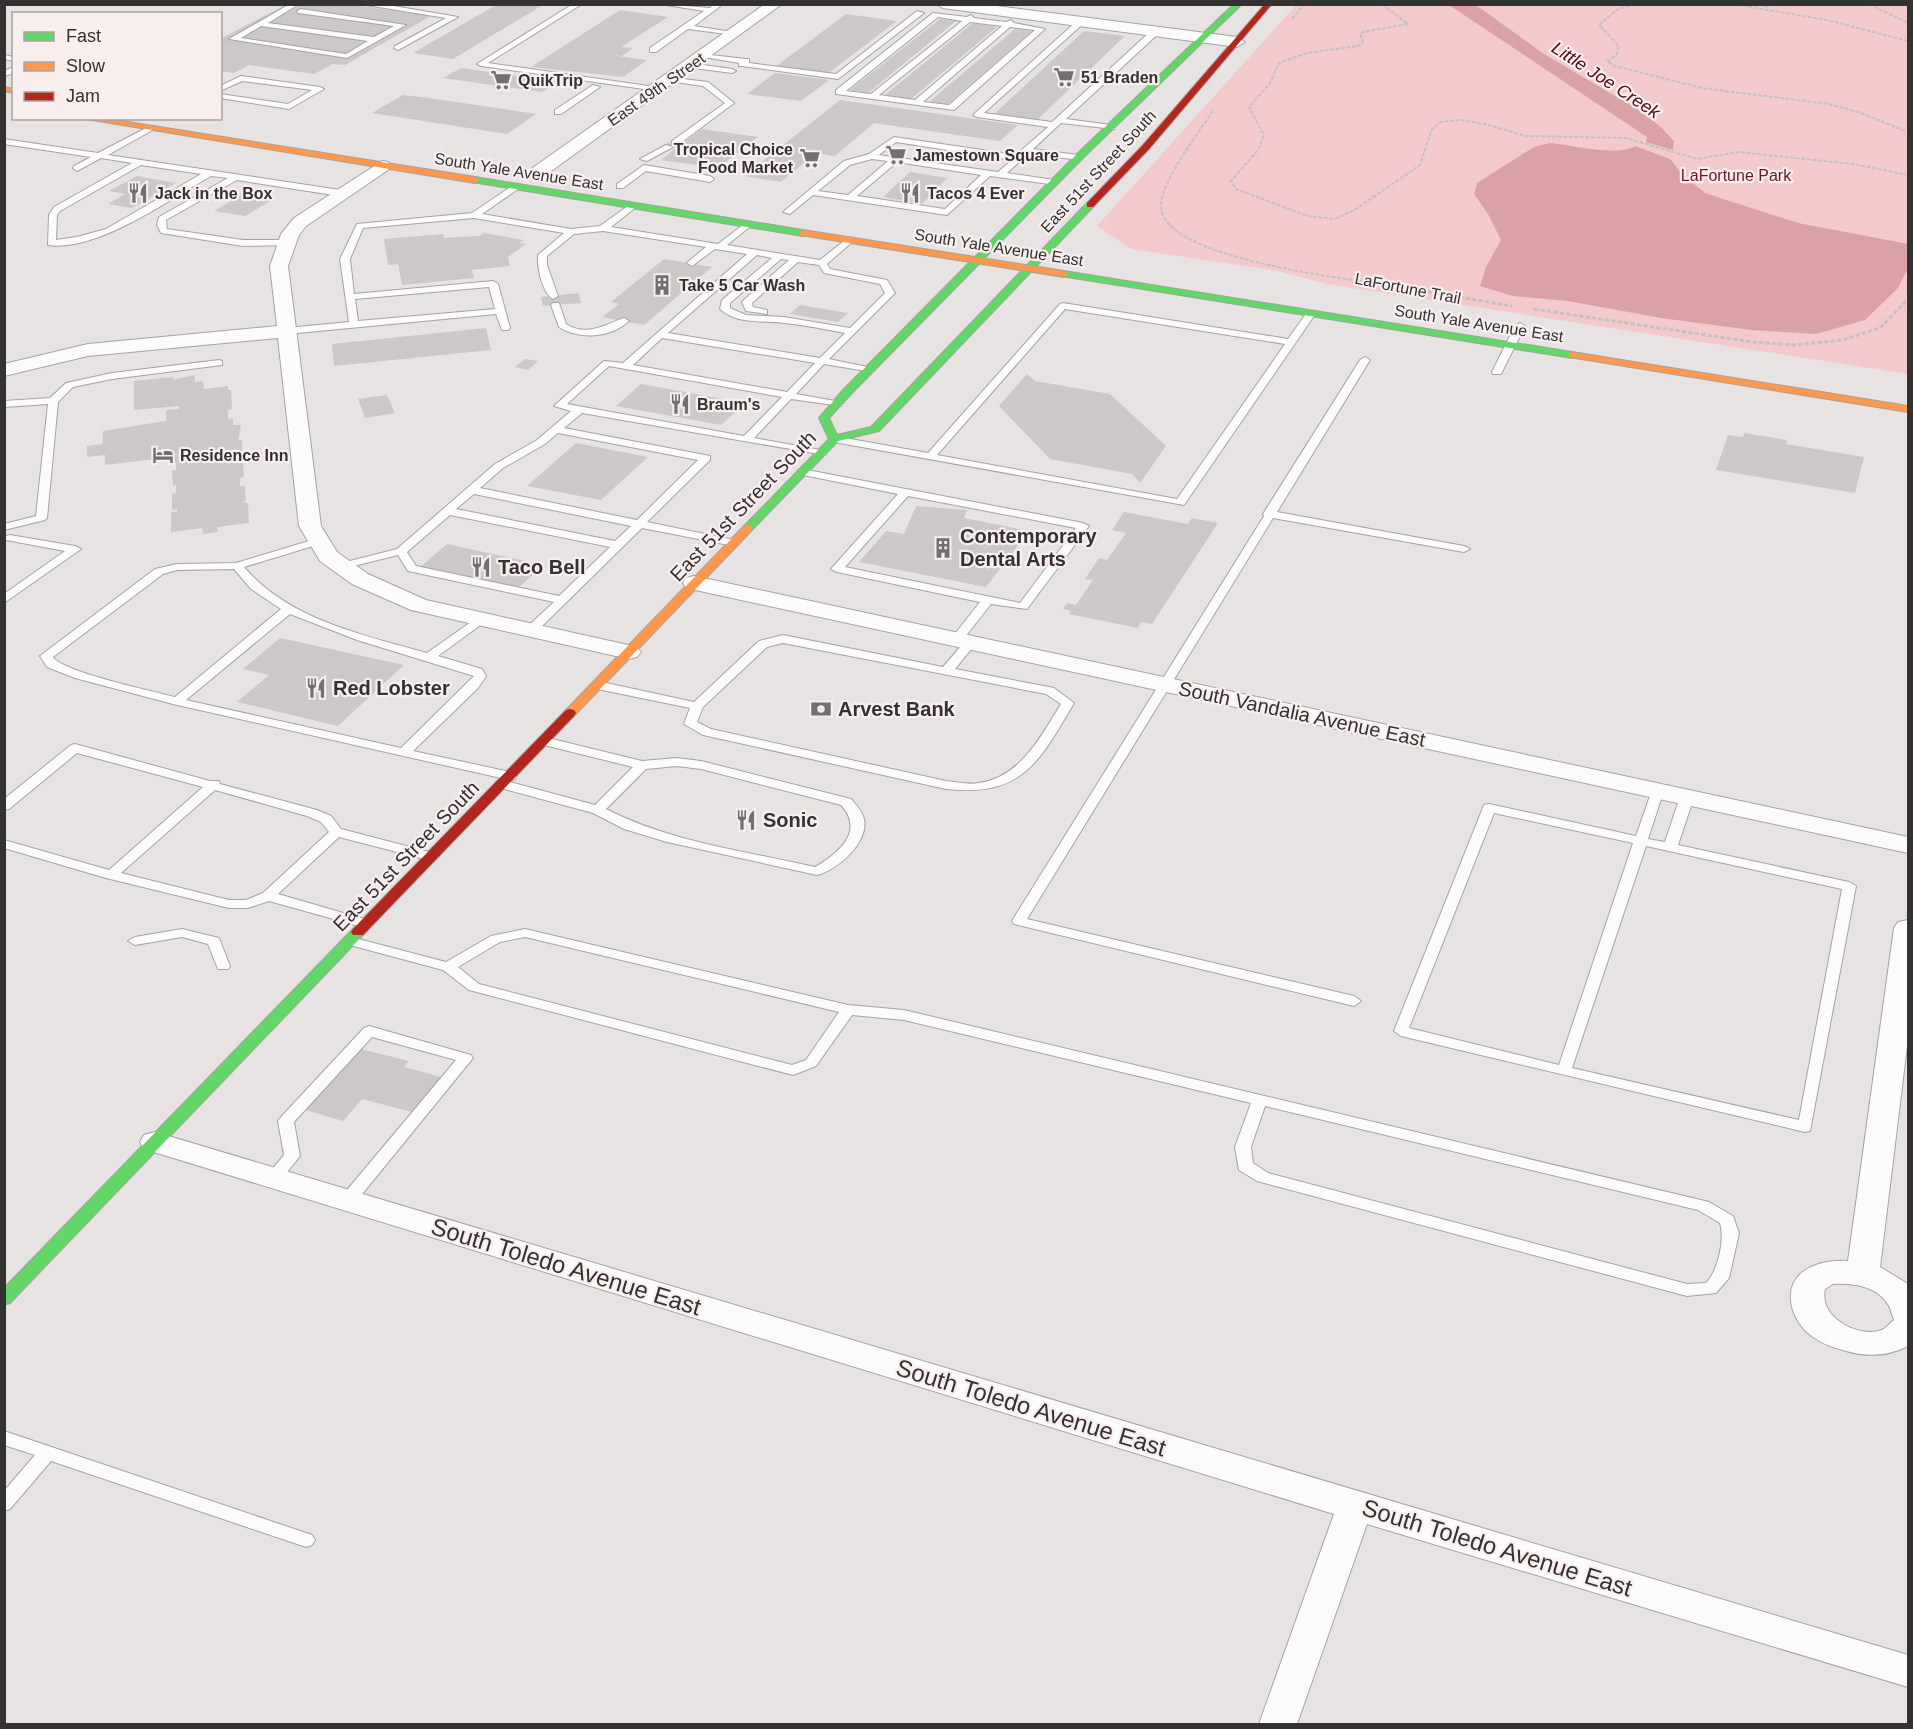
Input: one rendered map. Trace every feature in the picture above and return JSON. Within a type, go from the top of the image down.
[{"type":"main road","name":"East 51st Street South","points":[[834,439],[824,418],[868,370],[1078,158],[1239,4]]},
{"type":"main road","name":"East 51st Street South","points":[[5,1297],[834,439],[875,429],[1146,147],[1269,4]]},
{"type":"main road","name":"South Yale Avenue East","points":[[96,120],[1908,409]]},
{"type":"main road","points":[[148,129],[163,120]]},
{"type":"main road","name":"South Yale Avenue East","points":[[519,170],[560,176]]},
{"type":"main road","points":[[515,187],[537,172]]},
{"type":"main road","name":"South Yale Avenue East","points":[[615,185],[644,189]]},
{"type":"main road","points":[[781,211],[809,215]]},
{"type":"main road","name":"South Yale Avenue East","points":[[970,240],[1064,255]]},
{"type":"street","name":"East 49th Street","points":[[537,172],[775,4]]},
{"type":"street","points":[[943,4],[965,10],[981,9],[1237,42]]},
{"type":"street","points":[[382,166],[300,222],[288,242],[279,266],[310,526],[328,556],[360,579],[419,604],[629,652]]},
{"type":"street","points":[[4,370],[88,350],[287,331]]},
{"type":"street","name":"South Vandalia Avenue East","points":[[694,584],[1908,845]]},
{"type":"street","points":[[1863,1274],[1908,928]]},
{"type":"street","name":"South Toledo Avenue East","points":[[155,1142],[1908,1671]]},
{"type":"street","points":[[1908,1314],[1898,1293],[1882,1281],[1863,1274],[1825,1274],[1812,1282],[1806,1294],[1808,1308],[1817,1322],[1832,1334],[1852,1342],[1873,1344],[1891,1341],[1908,1327]]},
{"type":"street","points":[[1278,1725],[1355,1506]]},
{"type":"lane","points":[[363,4],[454,17],[398,48]]},
{"type":"lane","points":[[579,4],[481,64],[655,89]]},
{"type":"lane","points":[[663,4],[711,10]]},
{"type":"lane","points":[[653,50],[720,4]]},
{"type":"lane","points":[[298,8],[402,25],[347,56],[232,39],[298,8]]},
{"type":"lane","points":[[872,97],[965,10]]},
{"type":"lane","points":[[965,10],[1008,25],[1041,29],[951,108],[839,92],[936,15],[965,10]]},
{"type":"lane","points":[[695,61],[744,63],[838,77],[920,13]]},
{"type":"lane","points":[[917,103],[1021,14]]},
{"type":"lane","points":[[696,21],[739,30]]},
{"type":"lane","points":[[1081,22],[977,115],[1053,125],[1111,127]]},
{"type":"lane","points":[[261,24],[376,40]]},
{"type":"lane","points":[[687,27],[739,30]]},
{"type":"lane","points":[[1000,175],[1155,32]]},
{"type":"lane","points":[[695,61],[732,71]]},
{"type":"lane","points":[[222,88],[241,78],[320,89],[289,107],[222,96]]},
{"type":"lane","points":[[644,159],[672,145],[730,103],[705,84],[669,79]]},
{"type":"lane","points":[[558,112],[596,87]]},
{"type":"lane","points":[[77,168],[148,129]]},
{"type":"lane","points":[[781,211],[847,163],[872,156],[894,139],[1017,158]]},
{"type":"lane","points":[[5,142],[340,193]]},
{"type":"lane","points":[[1025,151],[1078,158]]},
{"type":"lane","points":[[872,156],[1054,183]]},
{"type":"lane","points":[[850,198],[894,159]]},
{"type":"lane","points":[[140,162],[57,209],[53,215],[51,243],[78,240],[109,231],[209,173]]},
{"type":"lane","points":[[615,185],[644,168],[710,179]]},
{"type":"lane","points":[[810,192],[947,212],[988,173]]},
{"type":"lane","points":[[236,177],[162,219],[161,225],[165,231],[243,243],[288,242]]},
{"type":"lane","points":[[474,215],[515,187]]},
{"type":"lane","points":[[603,228],[632,206]]},
{"type":"lane","points":[[354,325],[345,259],[360,226],[474,215],[571,232],[603,228],[822,263],[849,240]]},
{"type":"lane","points":[[692,263],[748,224]]},
{"type":"lane","points":[[571,232],[543,255],[542,265],[562,325],[573,331],[599,331],[611,329],[624,321]]},
{"type":"lane","points":[[625,366],[756,252]]},
{"type":"lane","points":[[779,256],[725,302],[725,309],[734,315],[760,320],[781,319]]},
{"type":"lane","points":[[796,259],[747,302],[749,309],[781,319],[850,331]]},
{"type":"lane","points":[[746,440],[850,331],[890,293],[884,282],[827,271],[822,263]]},
{"type":"lane","points":[[350,297],[493,284],[505,328]]},
{"type":"lane","points":[[930,457],[1063,306],[1292,342]]},
{"type":"lane","points":[[287,331],[501,311]]},
{"type":"lane","points":[[834,439],[1180,503],[1311,313]]},
{"type":"lane","points":[[1497,372],[1520,326]]},
{"type":"lane","points":[[660,335],[868,370]]},
{"type":"lane","points":[[1354,1001],[1019,921],[1365,360]]},
{"type":"lane","points":[[4,404],[53,401],[70,385],[112,376],[219,363]]},
{"type":"lane","points":[[821,453],[559,406],[608,363],[837,404]]},
{"type":"lane","points":[[9,533],[41,518],[53,401]]},
{"type":"lane","points":[[342,566],[401,551],[498,466],[541,442],[579,410]]},
{"type":"lane","points":[[531,630],[706,458],[556,430]]},
{"type":"lane","points":[[802,472],[1083,526],[1023,607],[837,569],[905,492]]},
{"type":"lane","points":[[472,490],[734,543]]},
{"type":"lane","points":[[448,511],[618,545]]},
{"type":"lane","points":[[1268,514],[1464,549]]},
{"type":"lane","points":[[4,600],[75,549],[9,533]]},
{"type":"lane","points":[[319,541],[237,566],[177,567],[159,571],[46,656],[51,664],[79,675],[177,701],[404,752],[506,780],[598,810],[629,826],[672,839],[801,870],[817,871],[828,865],[855,839],[860,822],[857,811],[846,802],[701,765],[677,762],[642,765],[544,741]]},
{"type":"lane","points":[[401,551],[412,568],[562,600]]},
{"type":"lane","points":[[237,566],[255,586],[290,608],[325,624],[478,672],[480,676],[474,685],[404,752]]},
{"type":"lane","points":[[947,670],[987,600]]},
{"type":"lane","points":[[177,701],[290,608]]},
{"type":"lane","points":[[430,657],[482,619]]},
{"type":"lane","points":[[783,639],[1050,691],[1068,703],[1030,763],[1004,779],[978,787],[946,785],[707,732],[690,724],[697,706],[763,644],[783,639]]},
{"type":"lane","points":[[597,685],[697,706]]},
{"type":"lane","points":[[4,806],[75,748],[214,784],[312,813],[326,819],[336,832],[432,857]]},
{"type":"lane","points":[[598,810],[642,765]]},
{"type":"lane","points":[[111,875],[214,784]]},
{"type":"lane","points":[[1564,1071],[1658,790]]},
{"type":"lane","points":[[1670,848],[1687,797]]},
{"type":"lane","points":[[1489,808],[1639,842],[1849,886],[1804,1127],[1401,1031],[1489,808]]},
{"type":"lane","points":[[4,844],[111,875],[229,904],[248,904],[268,896],[336,832]]},
{"type":"lane","points":[[268,896],[367,924]]},
{"type":"lane","points":[[135,941],[182,933],[214,941],[223,966]]},
{"type":"lane","points":[[448,967],[495,939],[525,933],[848,1010],[904,1015],[1260,1100],[1703,1206],[1727,1220],[1731,1233],[1721,1278],[1710,1289],[1687,1290],[1263,1177],[1245,1166],[1243,1147],[1260,1100]]},
{"type":"lane","points":[[351,941],[448,967],[474,987],[793,1070],[812,1063],[848,1010]]},
{"type":"lane","points":[[273,1178],[292,1156],[286,1121],[369,1031],[466,1058],[348,1200]]},
{"type":"lane","points":[[4,1438],[306,1540]]},
{"type":"lane","points":[[4,1504],[47,1453]]},
{"type":"path","points":[[1289,22],[1305,4]]},
{"type":"path","points":[[1382,4],[1408,24],[1363,32],[1360,34],[1363,42],[1358,46],[1307,53],[1279,63],[1270,83],[1249,107],[1264,135],[1259,149],[1232,181],[1236,189],[1302,215],[1319,218],[1345,217],[1401,174],[1420,165],[1432,129],[1441,122],[1460,120],[1526,135],[1626,138],[1697,159],[1738,152],[1853,164],[1908,176]]},
{"type":"path","points":[[1635,4],[1618,9],[1599,25],[1618,45],[1617,55],[1607,61],[1615,66],[1702,88],[1829,104],[1861,112],[1908,132]]},
{"type":"path","points":[[1732,4],[1827,20],[1908,41]]},
{"type":"path","points":[[1760,8],[1775,4]]},
{"type":"path","points":[[1869,4],[1908,23]]},
{"type":"path","name":"LaFortune Trail","points":[[1218,103],[1164,193],[1161,210],[1167,221],[1180,233],[1203,246],[1240,259],[1514,306]]},
{"type":"path","points":[[1525,308],[1753,342],[1795,345],[1842,340],[1880,328],[1908,299]]},
{"type":"green space","name":"LaFortune Park","points":[[1296,5],[1908,5],[1908,374],[1327,284],[1278,271],[1131,249],[1097,226]]},
{"type":"shaded area","points":[[1449,5],[1474,5],[1480,8],[1544,54],[1637,109],[1661,127],[1674,141],[1673,150],[1646,142],[1647,137]]},
{"type":"shaded area","points":[[1550,143],[1606,150],[1627,149],[1635,146],[1670,159],[1682,174],[1705,193],[1798,223],[1908,244],[1908,268],[1898,288],[1865,320],[1816,334],[1751,330],[1661,318],[1568,301],[1513,296],[1480,286],[1486,267],[1501,240],[1488,214],[1474,194],[1477,183],[1534,147]]},
{"type":"building","points":[[287,4],[347,4],[431,16],[345,65],[333,64],[314,74],[249,65],[234,73],[222,71],[222,38]]},
{"type":"building","points":[[496,5],[543,5],[453,59],[413,53]]},
{"type":"building","points":[[620,10],[668,17],[621,47],[633,48],[622,56],[610,55],[647,60],[623,77],[531,67]]},
{"type":"building","points":[[846,14],[897,21],[827,74],[775,67]]},
{"type":"building","points":[[940,19],[956,21],[868,93],[850,90]]},
{"type":"building","points":[[973,23],[997,27],[911,99],[885,95]]},
{"type":"building","points":[[1015,29],[1032,31],[948,104],[929,102]]},
{"type":"building","points":[[1084,31],[1125,36],[1036,121],[993,115]]},
{"type":"building","name":"QuikTrip","points":[[461,68],[558,82],[542,92],[443,78]]},
{"type":"building","points":[[775,73],[829,80],[801,101],[747,94]]},
{"type":"building","points":[[403,95],[536,114],[507,134],[372,113]]},
{"type":"building","points":[[840,100],[1018,125],[1000,141],[874,123],[835,156],[816,153],[781,182],[744,176]]},
{"type":"building","points":[[702,129],[758,137],[718,168],[661,160],[676,148],[662,146],[669,142],[682,144]]},
{"type":"building","points":[[910,172],[947,178],[922,204],[883,197]]},
{"type":"building","name":"Jack in the Box","points":[[137,176],[176,183],[132,208],[108,204],[125,194],[109,191]]},
{"type":"building","points":[[241,195],[272,200],[245,216],[214,211]]},
{"type":"building","points":[[484,233],[524,240],[519,243],[526,244],[508,257],[510,266],[472,270],[474,278],[402,285],[398,264],[388,265],[384,239],[443,234],[444,238],[479,236]]},
{"type":"building","name":"Take 5 Car Wash","points":[[664,259],[712,267],[644,325],[602,317],[619,304],[611,302]]},
{"type":"building","points":[[579,293],[581,303],[543,306],[541,297]]},
{"type":"building","points":[[800,305],[848,313],[838,322],[790,314]]},
{"type":"building","points":[[486,328],[491,350],[334,366],[332,344]]},
{"type":"building","points":[[525,359],[538,361],[528,370],[515,367]]},
{"type":"building","points":[[1027,374],[1035,381],[1110,394],[1166,446],[1140,483],[1132,474],[1050,459],[999,406]]},
{"type":"building","name":"Residence Inn","points":[[195,375],[195,382],[203,381],[204,389],[228,386],[228,390],[231,390],[232,409],[228,410],[228,419],[233,418],[233,425],[241,425],[238,440],[242,440],[242,454],[238,454],[239,463],[243,463],[244,477],[240,478],[240,486],[245,486],[246,501],[242,502],[248,503],[249,523],[217,527],[218,532],[203,534],[202,528],[171,532],[171,512],[177,512],[177,509],[172,510],[172,494],[176,493],[176,485],[173,486],[172,470],[176,470],[176,462],[171,462],[171,457],[105,465],[105,455],[87,457],[87,446],[102,444],[103,431],[166,421],[166,410],[179,409],[179,406],[134,410],[134,381],[173,377],[173,380]]},
{"type":"building","name":"Braum's","points":[[641,384],[745,403],[721,425],[616,406]]},
{"type":"building","points":[[387,395],[395,413],[365,418],[358,399]]},
{"type":"building","points":[[1744,433],[1787,440],[1786,444],[1864,457],[1855,493],[1716,470],[1728,435],[1743,437]]},
{"type":"building","points":[[576,443],[648,457],[601,500],[527,486]]},
{"type":"building","name":"Contemporary Dental Arts","points":[[916,506],[967,510],[964,518],[1029,531],[986,587],[859,562],[886,531],[904,534]]},
{"type":"building","points":[[1124,512],[1188,524],[1192,518],[1218,523],[1152,624],[1141,622],[1138,628],[1069,614],[1071,611],[1063,609],[1067,603],[1076,605],[1093,580],[1085,579],[1099,558],[1107,560],[1126,533],[1112,530]]},
{"type":"building","name":"Taco Bell","points":[[447,544],[543,565],[516,590],[418,569]]},
{"type":"building","name":"Red Lobster","points":[[280,638],[404,665],[338,726],[237,702],[269,675],[243,669]]},
{"type":"building","points":[[361,1049],[409,1061],[404,1067],[441,1077],[412,1112],[362,1099],[343,1121],[305,1110]]},
{"type":"traffic: fast","points":[[834,439],[824,418],[847,392],[1082,154],[1239,4]]},
{"type":"traffic: fast","points":[[475,180],[803,233]]},
{"type":"traffic: fast","points":[[748,528],[834,439],[875,429],[1090,205]]},
{"type":"traffic: fast","points":[[1064,274],[1572,355]]},
{"type":"traffic: fast","points":[[4,1299],[358,932]]},
{"type":"traffic: slow","points":[[4,89],[12,91]]},
{"type":"traffic: slow","points":[[97,120],[475,180]]},
{"type":"traffic: slow","points":[[803,233],[1064,274]]},
{"type":"traffic: slow","points":[[1572,355],[1908,409]]},
{"type":"traffic: slow","points":[[570,713],[748,528]]},
{"type":"traffic: jam","points":[[1090,205],[1146,147],[1269,4]]},
{"type":"traffic: jam","points":[[358,932],[570,713]]},
{"type":"place","name":"51 Braden","points":[[1064,77]]},
{"type":"place","name":"QuikTrip","points":[[501,80]]},
{"type":"place","name":"Jamestown Square","points":[[896,155]]},
{"type":"place","name":"Tropical Choice Food Market","points":[[810,158]]},
{"type":"place","name":"Jack in the Box","points":[[138,193]]},
{"type":"place","name":"Tacos 4 Ever","points":[[910,193]]},
{"type":"place","name":"Take 5 Car Wash","points":[[662,285]]},
{"type":"place","name":"Braum's","points":[[680,404]]},
{"type":"place","name":"Residence Inn","points":[[163,455]]},
{"type":"place","name":"Contemporary Dental Arts","points":[[943,548]]},
{"type":"place","name":"Taco Bell","points":[[481,567]]},
{"type":"place","name":"Red Lobster","points":[[316,688]]},
{"type":"place","name":"Arvest Bank","points":[[821,709]]},
{"type":"place","name":"Sonic","points":[[746,820]]},
{"type":"water label","name":"Little Joe Creek","points":[[1606,80]]}]
